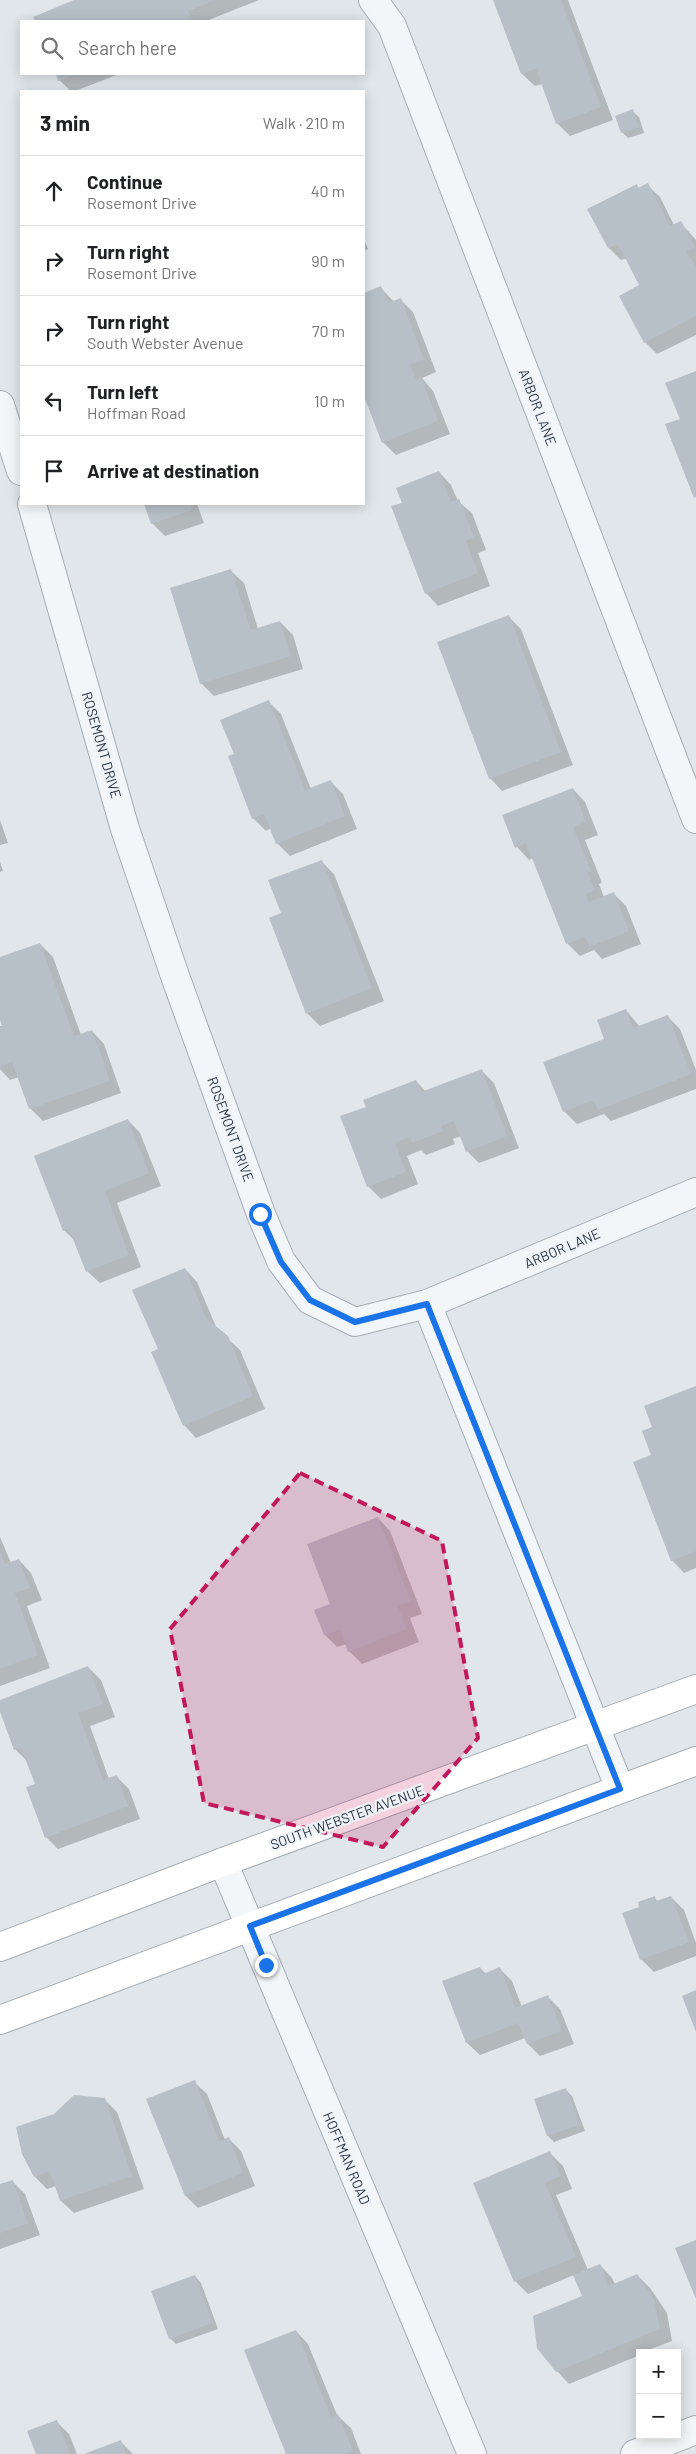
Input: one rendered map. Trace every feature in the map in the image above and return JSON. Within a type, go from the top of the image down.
[{"type":"main road","name":"SOUTH WEBSTER AVENUE","points":[[0,1947],[223,1862],[696,1689]]},
{"type":"main road","points":[[0,2020],[696,1761]]},
{"type":"street","name":"ARBOR LANE","points":[[373,0],[392,26],[696,819]]},
{"type":"street","points":[[0,405],[20,468]]},
{"type":"street","name":"ROSEMONT DRIVE","points":[[32,505],[128,838],[260,1214],[281,1262],[310,1300],[355,1322],[427,1304]]},
{"type":"street","name":"ARBOR LANE","points":[[427,1304],[696,1192]]},
{"type":"street","points":[[427,1304],[620,1789]]},
{"type":"street","name":"HOFFMAN ROAD","points":[[223,1862],[472,2454]]},
{"type":"street","points":[[635,2454],[696,2430]]},
{"type":"highlighted area","points":[[300,1473],[442,1541],[478,1738],[383,1847],[204,1803],[170,1629]]},
{"type":"building","points":[[74,0],[216,0],[188,11],[192,20],[34,20],[33,17]]},
{"type":"building","points":[[493,0],[561,0],[601,107],[556,124],[536,69],[521,74]]},
{"type":"building","points":[[56,75],[73,75],[58,81]]},
{"type":"building","points":[[633,109],[639,127],[621,133],[615,116]]},
{"type":"building","points":[[648,183],[670,226],[681,221],[695,247],[686,252],[696,266],[696,316],[644,343],[619,296],[639,285],[618,244],[608,248],[587,209],[637,184],[638,188]]},
{"type":"building","points":[[381,286],[388,303],[401,298],[424,360],[410,365],[416,379],[421,377],[438,421],[382,443],[365,399],[365,293]]},
{"type":"building","points":[[696,371],[696,497],[694,498],[665,424],[680,419],[665,383]]},
{"type":"building","points":[[439,471],[451,502],[459,499],[474,537],[466,541],[478,573],[425,594],[391,506],[402,503],[396,488]]},
{"type":"building","points":[[144,505],[190,505],[192,510],[151,524]]},
{"type":"building","points":[[231,569],[251,630],[280,621],[291,656],[200,684],[170,588]]},
{"type":"building","points":[[509,615],[561,752],[489,779],[437,642]]},
{"type":"building","points":[[269,700],[305,790],[331,780],[345,816],[276,844],[264,814],[252,819],[228,756],[234,754],[220,720]]},
{"type":"building","points":[[573,788],[586,822],[573,827],[591,871],[587,872],[595,890],[586,894],[589,902],[614,892],[629,931],[589,947],[585,937],[566,944],[526,843],[515,848],[502,815]]},
{"type":"building","points":[[322,860],[372,988],[306,1014],[269,918],[281,913],[268,880]]},
{"type":"building","points":[[40,943],[74,1036],[92,1030],[110,1081],[29,1109],[12,1062],[0,1066],[0,1026],[2,1026],[0,1020],[0,957]]},
{"type":"building","points":[[626,1009],[633,1028],[668,1015],[691,1074],[598,1110],[594,1100],[563,1112],[543,1062],[604,1039],[597,1020]]},
{"type":"building","points":[[482,1069],[507,1136],[466,1152],[454,1121],[441,1126],[443,1131],[412,1143],[410,1137],[395,1143],[406,1172],[367,1187],[340,1116],[366,1107],[363,1100],[416,1080],[421,1092]]},
{"type":"building","points":[[128,1119],[149,1173],[105,1191],[129,1255],[86,1272],[69,1229],[63,1231],[34,1156]]},
{"type":"building","points":[[185,1268],[206,1318],[228,1336],[253,1396],[183,1426],[151,1352],[158,1349],[132,1290]]},
{"type":"building","points":[[696,1386],[696,1551],[671,1561],[633,1462],[651,1455],[642,1431],[652,1427],[644,1406]]},
{"type":"building","points":[[378,1517],[411,1601],[398,1606],[407,1629],[348,1652],[340,1630],[324,1635],[314,1610],[330,1604],[307,1544]]},
{"type":"building","points":[[0,1552],[5,1564],[19,1559],[30,1588],[15,1593],[38,1655],[0,1669]]},
{"type":"building","points":[[88,1666],[103,1704],[78,1713],[103,1780],[117,1775],[128,1806],[45,1838],[26,1787],[35,1784],[21,1748],[14,1750],[0,1712],[0,1700]]},
{"type":"building","points":[[655,1896],[656,1901],[671,1896],[689,1942],[640,1960],[622,1913],[639,1907],[638,1902]]},
{"type":"building","points":[[480,1967],[483,1974],[500,1967],[515,2008],[548,1995],[562,2031],[527,2044],[518,2023],[466,2043],[442,1981]]},
{"type":"building","points":[[696,1990],[696,2032],[682,1996]]},
{"type":"building","points":[[195,2080],[219,2141],[229,2137],[243,2173],[185,2196],[146,2099]]},
{"type":"building","points":[[566,2088],[580,2125],[547,2136],[534,2099]]},
{"type":"building","points":[[74,2095],[105,2098],[132,2176],[60,2201],[50,2171],[34,2177],[22,2154],[16,2127],[54,2114]]},
{"type":"building","points":[[550,2151],[560,2176],[545,2183],[576,2257],[514,2282],[473,2183]]},
{"type":"building","points":[[13,2180],[28,2223],[0,2233],[0,2184]]},
{"type":"building","points":[[696,2240],[696,2299],[675,2248]]},
{"type":"building","points":[[600,2264],[609,2286],[637,2274],[654,2299],[660,2329],[556,2372],[537,2348],[533,2316],[582,2296],[573,2275]]},
{"type":"building","points":[[195,2275],[213,2323],[169,2339],[151,2291]]},
{"type":"building","points":[[296,2330],[331,2417],[338,2414],[353,2451],[346,2454],[286,2454],[244,2350]]},
{"type":"building","points":[[57,2420],[70,2454],[36,2454],[27,2431]]},
{"type":"building","points":[[121,2440],[126,2454],[84,2454]]},
{"type":"route","points":[[260,1214],[281,1262],[310,1300],[355,1322],[427,1304],[620,1789],[250,1926],[266,1965]]}]
